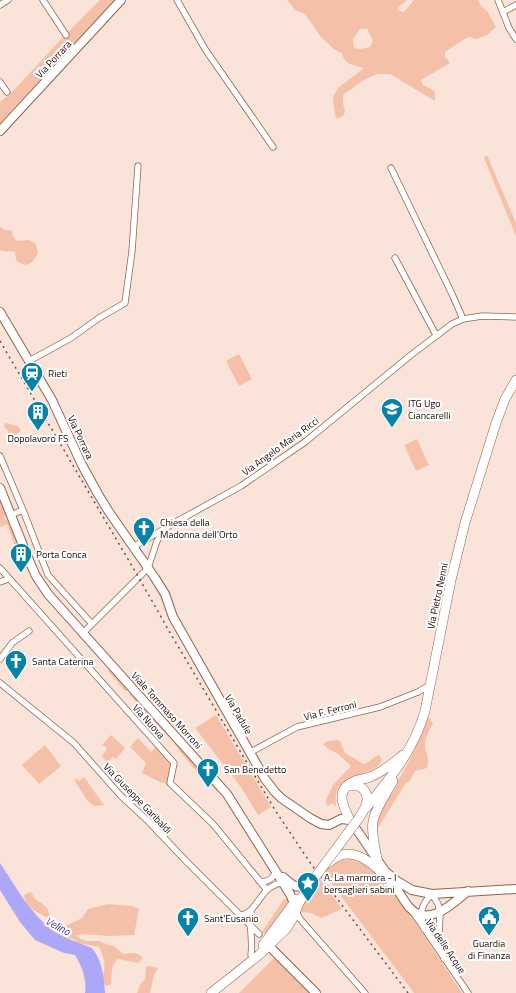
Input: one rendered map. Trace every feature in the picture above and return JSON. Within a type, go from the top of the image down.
[{"type":"main road","name":"Via Pietro Nenni","points":[[366,808],[399,767],[421,725],[450,580],[465,523],[505,399],[516,380]]},
{"type":"main road","points":[[354,819],[342,802],[342,793],[346,787],[356,781],[380,772],[408,751]]},
{"type":"main road","points":[[377,859],[373,830],[374,817],[399,767]]},
{"type":"main road","points":[[233,976],[263,942],[293,914],[301,894],[325,865],[354,819],[366,808],[367,796],[363,788],[355,785],[346,787]]},
{"type":"main road","points":[[325,865],[339,856],[346,854],[354,855],[369,863],[395,886]]},
{"type":"main road","points":[[211,993],[233,976],[263,942],[281,934],[310,884]]},
{"type":"street","points":[[0,5],[8,0]]},
{"type":"street","points":[[43,0],[66,35]]},
{"type":"street","name":"Via Porrara","points":[[0,131],[121,0]]},
{"type":"street","points":[[176,0],[205,49],[273,147]]},
{"type":"street","points":[[498,0],[509,28],[516,39]]},
{"type":"street","points":[[503,12],[516,5]]},
{"type":"street","points":[[0,82],[6,92]]},
{"type":"street","points":[[29,361],[71,338],[98,318],[125,304],[132,251],[138,166]]},
{"type":"street","points":[[391,168],[449,286],[463,319]]},
{"type":"street","points":[[395,258],[436,335]]},
{"type":"street","name":"Via Porrara","points":[[0,312],[55,406],[96,490],[109,512],[148,568]]},
{"type":"street","name":"Via Angelo Maria Ricci","points":[[83,633],[148,568],[158,541],[168,527],[240,486],[305,442],[436,335],[452,324],[463,319],[482,316],[516,317]]},
{"type":"street","points":[[0,456],[23,510],[43,566],[58,587],[92,624]]},
{"type":"street","name":"Viale Tommaso Morroni","points":[[0,488],[33,569],[48,594],[227,794],[291,895],[293,914]]},
{"type":"street","points":[[11,515],[23,510]]},
{"type":"street","points":[[133,547],[168,527]]},
{"type":"street","points":[[33,569],[43,566]]},
{"type":"street","name":"Via Nuova","points":[[0,568],[174,763],[170,783],[213,824],[267,890]]},
{"type":"street","name":"Via Padule","points":[[148,568],[165,594],[173,617],[249,753],[275,792],[310,818],[325,825],[341,820],[354,819]]},
{"type":"street","points":[[0,582],[9,579]]},
{"type":"street","points":[[0,659],[12,643],[29,631]]},
{"type":"street","name":"Via Giuseppe Garibaldi","points":[[0,683],[74,743],[121,796],[250,925],[263,942]]},
{"type":"street","name":"Via F. Ferroni","points":[[249,753],[298,727],[380,707],[418,692],[430,685]]},
{"type":"street","points":[[418,692],[425,697],[427,701]]},
{"type":"street","points":[[354,819],[377,859],[410,909],[427,916],[440,913],[469,891]]},
{"type":"street","points":[[259,881],[264,882],[271,879],[276,871],[296,887],[310,884]]},
{"type":"street","points":[[385,871],[397,881],[412,890],[432,894],[516,889]]},
{"type":"street","points":[[240,915],[244,915],[250,911],[267,890],[276,884],[283,882]]},
{"type":"street","points":[[291,895],[301,894]]},
{"type":"street","points":[[432,894],[438,904],[440,913],[439,938],[444,959]]},
{"type":"street","points":[[424,929],[421,914],[422,905],[432,894]]},
{"type":"street","name":"Via delle Acque","points":[[410,909],[468,993]]},
{"type":"street","points":[[250,911],[250,925],[253,942],[251,956]]},
{"type":"street","points":[[293,914],[296,921],[305,923]]},
{"type":"street","points":[[293,914],[298,915],[365,993]]},
{"type":"street","points":[[278,955],[277,945],[281,934]]},
{"type":"street","points":[[263,942],[316,993]]},
{"type":"shaded area","points":[[100,0],[119,0],[0,131],[0,102],[12,92]]},
{"type":"shaded area","points":[[287,0],[406,0],[397,10],[404,12],[414,0],[478,0],[481,6],[487,11],[496,27],[486,36],[475,39],[470,37],[466,38],[445,52],[445,57],[450,63],[421,80],[423,85],[435,91],[435,101],[390,74],[377,74],[364,80],[343,95],[345,112],[343,116],[337,119],[333,97],[338,88],[364,68],[347,62],[342,53],[335,50],[321,37],[305,14],[295,10]],"holes":[[[360,29],[367,29],[373,41],[370,47],[360,49],[354,48],[353,39]]]},
{"type":"shaded area","points":[[487,155],[516,223],[516,236],[484,158]]},
{"type":"shaded area","points":[[0,226],[3,229],[12,231],[13,237],[17,241],[29,240],[36,244],[38,253],[34,260],[26,265],[16,260],[15,252],[0,250]]},
{"type":"shaded area","points":[[239,354],[252,379],[239,386],[226,361]]},
{"type":"shaded area","points":[[5,423],[18,426],[21,431],[9,439],[8,430],[4,427]]},
{"type":"shaded area","points":[[417,439],[429,465],[416,471],[404,445]]},
{"type":"shaded area","points":[[0,499],[8,517],[4,516],[6,521],[8,518],[25,564],[22,564],[7,524],[0,527]]},
{"type":"shaded area","points":[[109,668],[226,796],[224,798],[192,766],[180,752],[175,744],[176,742],[172,740],[150,717],[151,715],[149,713],[147,714],[129,694],[130,692],[128,690],[125,691],[108,671]]},
{"type":"shaded area","points":[[216,715],[271,807],[258,815],[241,787],[195,728]]},
{"type":"shaded area","points":[[429,717],[433,724],[425,742],[428,759],[427,768],[415,771],[410,781],[406,783],[377,828],[375,827],[377,818],[408,763]]},
{"type":"shaded area","points":[[111,735],[125,748],[116,759],[113,757],[107,763],[102,756],[107,748],[102,745]]},
{"type":"shaded area","points":[[138,738],[151,752],[157,746],[174,763],[168,787],[164,782],[162,783],[142,773],[146,763],[130,747]]},
{"type":"shaded area","points":[[328,741],[340,741],[345,753],[364,764],[379,755],[382,760],[378,766],[356,776],[349,782],[340,786],[336,795],[336,807],[333,803],[327,806],[326,800],[333,785],[351,766],[337,753],[327,748],[323,744]]},
{"type":"shaded area","points":[[45,745],[61,766],[39,784],[22,765]]},
{"type":"shaded area","points":[[84,777],[104,805],[94,806],[87,800],[74,780],[77,779],[79,781]]},
{"type":"shaded area","points":[[350,859],[367,865],[388,885],[418,926],[462,993],[414,993],[323,872],[335,863]]},
{"type":"shaded area","points":[[0,863],[24,900],[46,925],[64,937],[92,948],[100,963],[105,993],[85,993],[83,973],[75,955],[64,953],[35,940],[20,922],[0,890]]},
{"type":"shaded area","points":[[320,879],[342,909],[321,918],[311,913],[301,912],[303,900]]},
{"type":"shaded area","points":[[31,892],[35,899],[47,908],[51,918],[67,931],[66,926],[82,918],[88,909],[108,904],[132,906],[139,909],[134,935],[108,936],[81,934],[75,936],[86,941],[99,941],[114,946],[123,954],[136,953],[143,958],[138,963],[118,959],[113,968],[111,984],[107,986],[101,982],[104,972],[104,964],[103,956],[99,947],[78,943],[62,933],[49,919],[27,904],[24,895]]},
{"type":"shaded area","points":[[287,897],[290,904],[266,934],[262,932],[284,899],[285,900]]},
{"type":"shaded area","points":[[276,956],[312,993],[239,993]]},
{"type":"shaded area","points":[[149,966],[158,968],[154,975],[150,993],[137,993],[140,985],[145,979],[146,967]]},
{"type":"railway","points":[[0,341],[275,810],[311,864],[408,993]]},
{"type":"place","name":"Rieti","points":[[32,392]]},
{"type":"place","name":"ITG Ugo Ciancarelli","points":[[392,428]]},
{"type":"place","name":"Dopolavoro FS","points":[[38,432]]},
{"type":"place","name":"Chiesa della Madonna dell'Orto","points":[[144,548]]},
{"type":"place","name":"Porta Conca","points":[[21,574]]},
{"type":"place","name":"Santa Caterina","points":[[16,680]]},
{"type":"place","name":"San Benedetto","points":[[208,788]]},
{"type":"place","name":"A. La marmora - I bersaglieri sabini","points":[[308,902]]},
{"type":"place","name":"Guardia di Finanza","points":[[489,936]]},
{"type":"place","name":"Sant'Eusanio","points":[[188,938]]},
{"type":"water label","name":"Velino","points":[[58,926]]}]
